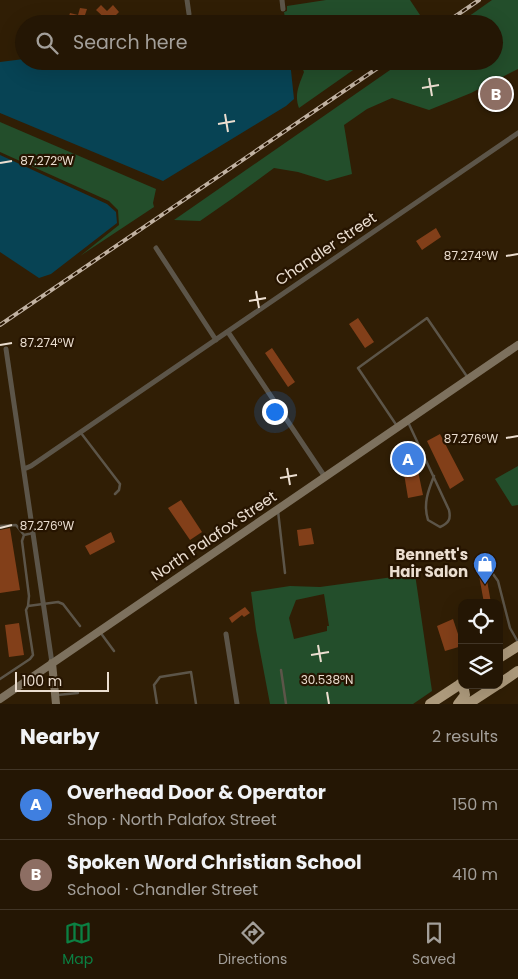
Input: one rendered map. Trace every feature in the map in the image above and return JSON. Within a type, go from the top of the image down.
[{"type":"highway","points":[[503,655],[518,646]]},
{"type":"highway","points":[[503,681],[518,672]]},
{"type":"highway","points":[[430,704],[458,685]]},
{"type":"highway","points":[[458,704],[465,695],[464,689]]},
{"type":"highway","points":[[468,704],[490,689]]},
{"type":"main road","name":"North Palafox Street","points":[[0,698],[518,345]]},
{"type":"main road","points":[[52,663],[55,700]]},
{"type":"street","points":[[187,0],[189,14]]},
{"type":"street","points":[[282,0],[283,9]]},
{"type":"street","name":"Chandler Street","points":[[24,469],[32,466],[81,433],[518,133]]},
{"type":"street","points":[[156,248],[216,340]]},
{"type":"street","points":[[228,332],[325,477]]},
{"type":"street","points":[[6,349],[52,663]]},
{"type":"street","points":[[226,634],[237,704]]},
{"type":"lane","points":[[398,427],[358,368],[428,318],[469,379]]},
{"type":"lane","points":[[408,421],[434,476],[449,510],[450,516],[446,524],[440,527],[428,520],[426,513],[426,495],[434,476]]},
{"type":"lane","points":[[81,433],[120,484],[119,490],[115,494]]},
{"type":"lane","points":[[277,510],[285,574]]},
{"type":"lane","points":[[0,526],[16,525],[24,535]]},
{"type":"lane","points":[[24,535],[33,533]]},
{"type":"lane","points":[[0,679],[33,655],[26,610],[29,596],[22,541],[24,535]]},
{"type":"lane","points":[[493,574],[498,581],[510,628],[518,642]]},
{"type":"lane","points":[[28,606],[58,602],[64,604],[80,626]]},
{"type":"lane","points":[[99,631],[114,651]]},
{"type":"lane","points":[[281,670],[286,704]]},
{"type":"lane","points":[[157,704],[154,685],[160,677],[191,672],[196,704]]},
{"type":"lane","points":[[55,700],[78,693]]},
{"type":"green space","points":[[326,0],[410,0],[420,15],[284,15],[287,6]]},
{"type":"green space","points":[[492,0],[518,0],[518,69],[471,93],[429,110],[392,98],[367,109],[344,125],[352,174],[327,181],[298,172],[274,168],[200,221],[174,220],[390,70],[503,70],[503,15],[471,15]]},
{"type":"green space","points":[[303,70],[353,70],[299,108],[297,94]]},
{"type":"green space","points":[[0,122],[156,189],[154,207],[80,256],[119,225],[118,210],[109,201],[0,152]]},
{"type":"green space","points":[[518,466],[518,505],[512,506],[495,479]]},
{"type":"green space","points":[[415,574],[432,691],[413,704],[270,704],[251,592],[290,586],[320,587]],"holes":[[[324,594],[329,626],[327,626],[327,631],[294,639],[289,618],[296,600]]]},
{"type":"water","points":[[15,60],[15,70],[291,70],[294,99],[286,106],[163,181],[0,113],[0,62]]},
{"type":"water","points":[[0,155],[107,204],[116,212],[117,223],[51,274],[39,278],[0,252]]},
{"type":"building","points":[[101,5],[107,11],[113,5],[119,12],[116,15],[101,15],[96,10]]},
{"type":"building","points":[[80,8],[87,9],[85,15],[78,15]]},
{"type":"building","points":[[436,228],[441,237],[422,250],[416,241]]},
{"type":"building","points":[[358,318],[374,342],[365,348],[349,324]]},
{"type":"building","points":[[272,348],[295,382],[288,387],[265,353]]},
{"type":"building","points":[[440,434],[464,480],[450,489],[427,441]]},
{"type":"building","points":[[413,447],[423,495],[408,498],[400,449]]},
{"type":"building","points":[[181,500],[202,532],[190,540],[168,508]]},
{"type":"building","points":[[10,528],[20,590],[0,593],[0,530]]},
{"type":"building","points":[[311,528],[314,544],[299,546],[297,530]]},
{"type":"building","points":[[111,532],[115,542],[90,555],[85,546]]},
{"type":"building","points":[[485,569],[490,599],[483,599],[478,570]]},
{"type":"building","points":[[245,607],[250,613],[244,617],[242,615],[232,623],[229,618]]},
{"type":"building","points":[[453,619],[458,634],[458,647],[445,651],[437,626]]},
{"type":"building","points":[[19,623],[24,655],[9,657],[5,625]]},
{"type":"railway","points":[[457,15],[479,0]]},
{"type":"railway","points":[[0,325],[375,70]]},
{"type":"place","name":"Spoken Word Christian School","points":[[496,94]]},
{"type":"place","name":"Overhead Door & Operator","points":[[408,459]]},
{"type":"place","name":"Bennett's Hair Salon","points":[[485,585]]}]
